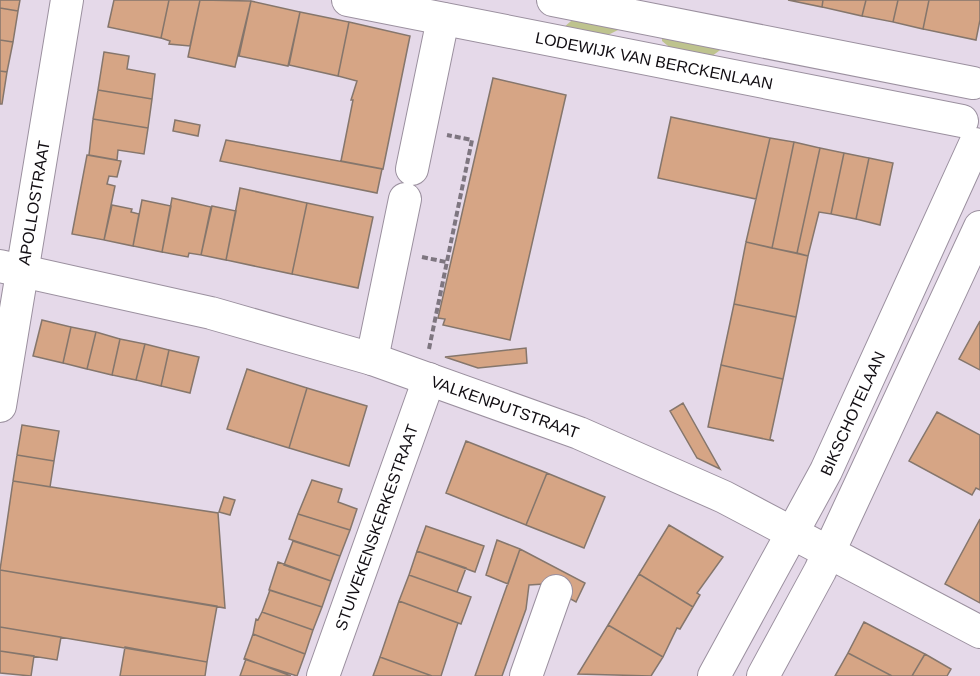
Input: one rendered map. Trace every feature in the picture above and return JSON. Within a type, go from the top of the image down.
[{"type":"street","name":"APOLLOSTRAAT","points":[[0,406],[11,268],[67,0]]},
{"type":"street","name":"LODEWIJK VAN BERCKENLAAN","points":[[348,0],[639,59],[972,138]]},
{"type":"street","points":[[553,0],[649,10],[977,81]]},
{"type":"street","points":[[639,59],[649,10]]},
{"type":"street","points":[[372,359],[443,19]]},
{"type":"street","name":"BIKSCHOTELAAN","points":[[714,676],[826,471],[972,138],[965,94],[977,81]]},
{"type":"street","points":[[763,676],[820,571],[827,551],[980,227]]},
{"type":"street","name":"VALKENPUTSTRAAT","points":[[11,268],[212,313],[372,359],[428,368],[724,497],[980,632]]},
{"type":"street","name":"STUIVEKENSKERKESTRAAT","points":[[323,676],[428,368]]},
{"type":"street","points":[[526,676],[556,591]]},
{"type":"path","points":[[420,130],[472,140],[428,368]]},
{"type":"green space","points":[[578,15],[620,25],[620,29],[606,36],[563,28]]},
{"type":"green space","points":[[662,36],[727,45],[708,59],[673,50],[662,41]]},
{"type":"building","points":[[0,0],[20,0],[18,11],[0,8]]},
{"type":"building","points":[[114,0],[169,0],[161,38],[108,27]]},
{"type":"building","points":[[169,0],[200,0],[190,46],[169,44],[170,41],[161,38]]},
{"type":"building","points":[[200,0],[251,1],[235,67],[188,57]]},
{"type":"building","points":[[788,0],[823,0],[822,7]]},
{"type":"building","points":[[823,0],[866,0],[862,16],[822,7]]},
{"type":"building","points":[[866,0],[898,0],[893,22],[862,16]]},
{"type":"building","points":[[898,0],[929,0],[923,29],[893,22]]},
{"type":"building","points":[[929,0],[980,0],[980,20],[976,40],[923,29]]},
{"type":"building","points":[[251,1],[300,12],[288,66],[239,56]]},
{"type":"building","points":[[0,8],[18,11],[13,42],[0,40]]},
{"type":"building","points":[[300,12],[349,22],[338,76],[289,65]]},
{"type":"building","points":[[349,22],[410,36],[383,169],[341,161],[353,100],[351,100],[357,81],[338,76]]},
{"type":"building","points":[[0,40],[13,42],[7,72],[0,71]]},
{"type":"building","points":[[104,52],[129,56],[127,69],[155,74],[152,99],[98,90]]},
{"type":"building","points":[[0,71],[7,72],[2,104],[0,104]]},
{"type":"building","points":[[493,78],[566,95],[510,340],[443,325],[445,319],[438,318]]},
{"type":"building","points":[[98,90],[152,99],[148,128],[93,119]]},
{"type":"building","points":[[671,117],[770,138],[756,199],[658,178]]},
{"type":"building","points":[[93,119],[148,128],[144,154],[118,150],[117,160],[89,155]]},
{"type":"building","points":[[175,120],[200,125],[198,136],[173,131]]},
{"type":"building","points":[[770,138],[794,142],[772,248],[746,242]]},
{"type":"building","points":[[226,140],[382,169],[377,193],[220,161]]},
{"type":"building","points":[[794,142],[820,148],[797,253],[772,248]]},
{"type":"building","points":[[820,148],[844,153],[831,214],[819,212],[808,256],[797,253]]},
{"type":"building","points":[[844,153],[869,158],[856,219],[831,214]]},
{"type":"building","points":[[87,155],[121,161],[117,177],[109,176],[107,184],[115,186],[104,240],[72,234]]},
{"type":"building","points":[[869,158],[893,163],[880,225],[856,219]]},
{"type":"building","points":[[240,188],[307,203],[292,274],[226,260]]},
{"type":"building","points":[[172,198],[211,207],[201,255],[189,253],[188,257],[162,252]]},
{"type":"building","points":[[142,200],[171,206],[162,252],[133,246]]},
{"type":"building","points":[[307,203],[373,217],[358,288],[292,274]]},
{"type":"building","points":[[112,205],[132,209],[131,212],[139,214],[133,246],[104,240]]},
{"type":"building","points":[[212,206],[236,211],[226,260],[201,255]]},
{"type":"building","points":[[746,242],[808,256],[796,317],[734,304]]},
{"type":"building","points":[[734,304],[796,317],[783,379],[721,365]]},
{"type":"building","points":[[42,320],[71,327],[63,363],[33,356]]},
{"type":"building","points":[[980,321],[980,370],[959,359]]},
{"type":"building","points":[[71,327],[96,332],[87,369],[63,363]]},
{"type":"building","points":[[96,332],[120,339],[112,375],[87,369]]},
{"type":"building","points":[[120,339],[145,344],[136,380],[112,375]]},
{"type":"building","points":[[145,344],[169,350],[161,386],[136,380]]},
{"type":"building","points":[[526,348],[527,363],[478,368],[445,357]]},
{"type":"building","points":[[169,350],[199,357],[190,393],[161,386]]},
{"type":"building","points":[[721,365],[783,379],[770,439],[774,441],[708,427]]},
{"type":"building","points":[[247,369],[307,388],[289,448],[227,429]]},
{"type":"building","points":[[307,388],[367,406],[349,466],[289,448]]},
{"type":"building","points":[[683,403],[720,469],[697,458],[670,411]]},
{"type":"building","points":[[937,412],[980,435],[980,490],[976,488],[972,495],[909,461]]},
{"type":"building","points":[[22,425],[59,431],[54,461],[17,455]]},
{"type":"building","points":[[466,441],[547,473],[526,525],[446,493]]},
{"type":"building","points":[[17,455],[54,461],[50,487],[13,481]]},
{"type":"building","points":[[547,473],[605,497],[584,548],[526,525]]},
{"type":"building","points":[[312,480],[342,489],[338,502],[357,509],[350,530],[298,514]]},
{"type":"building","points":[[13,481],[218,513],[225,608],[0,570]]},
{"type":"building","points":[[224,497],[235,500],[230,515],[219,512]]},
{"type":"building","points":[[298,514],[350,530],[340,556],[289,539]]},
{"type":"building","points":[[980,519],[980,603],[945,584]]},
{"type":"building","points":[[669,525],[723,557],[697,593],[700,595],[693,607],[639,574]]},
{"type":"building","points":[[426,526],[484,546],[475,572],[417,551]]},
{"type":"building","points":[[497,540],[520,549],[508,584],[486,575]]},
{"type":"building","points":[[293,541],[340,556],[331,581],[284,565]]},
{"type":"building","points":[[520,549],[585,583],[576,602],[544,584],[529,585],[526,609],[502,676],[475,676]]},
{"type":"building","points":[[417,551],[466,568],[457,592],[409,575]]},
{"type":"building","points":[[278,562],[331,581],[322,607],[269,590]]},
{"type":"building","points":[[0,570],[217,606],[207,662],[0,627]]},
{"type":"building","points":[[639,574],[693,607],[680,629],[677,628],[663,657],[608,625]]},
{"type":"building","points":[[409,575],[471,597],[461,624],[399,601]]},
{"type":"building","points":[[270,590],[322,607],[313,630],[262,612]]},
{"type":"building","points":[[399,601],[458,623],[441,676],[432,676],[380,657]]},
{"type":"building","points":[[262,612],[313,630],[305,654],[253,634],[256,619],[258,620]]},
{"type":"building","points":[[864,622],[925,654],[912,676],[892,676],[848,653]]},
{"type":"building","points":[[608,625],[663,657],[651,676],[578,674]]},
{"type":"building","points":[[0,627],[61,637],[57,660],[0,651]]},
{"type":"building","points":[[253,634],[305,654],[297,676],[244,659]]},
{"type":"building","points":[[125,647],[207,662],[205,676],[120,676]]},
{"type":"building","points":[[0,651],[34,656],[31,676],[0,673]]},
{"type":"building","points":[[848,653],[892,676],[835,676]]},
{"type":"building","points":[[925,654],[951,669],[947,676],[912,676]]},
{"type":"building","points":[[380,657],[432,676],[373,676]]},
{"type":"building","points":[[246,659],[291,676],[240,676]]}]
